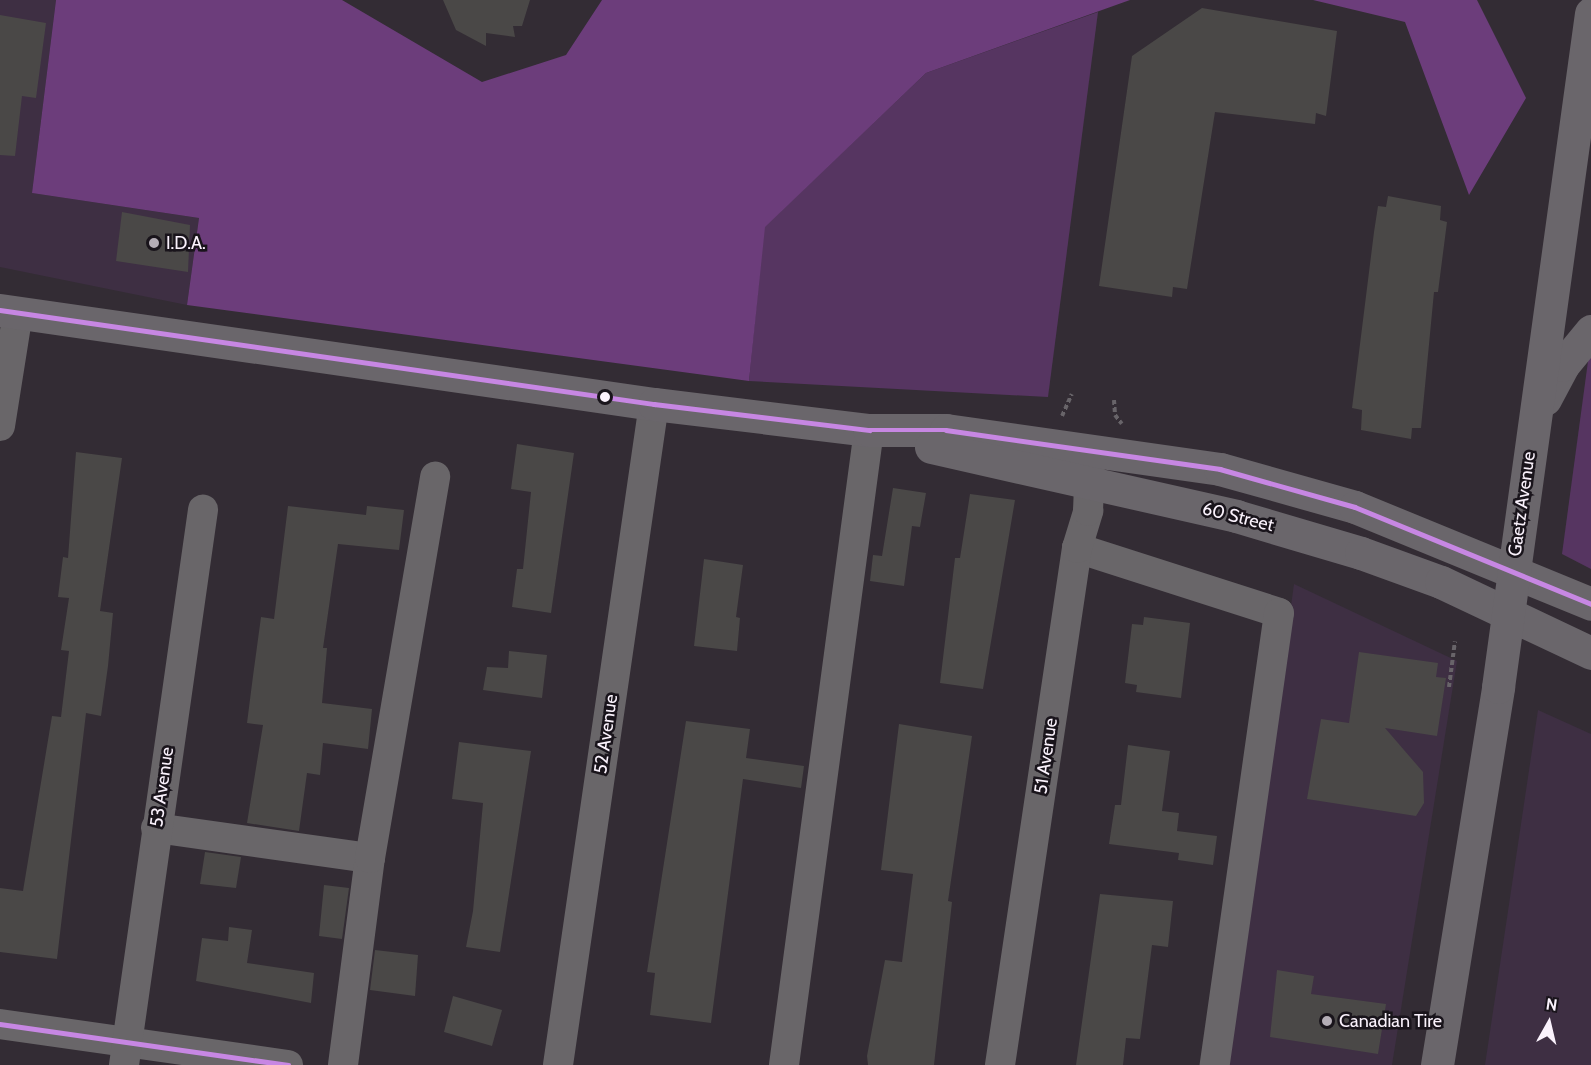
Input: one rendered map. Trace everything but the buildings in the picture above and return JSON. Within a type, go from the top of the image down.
[{"type":"main road","name":"Gaetz Avenue","points":[[1437,1065],[1498,687],[1591,13]]},
{"type":"main road","name":"60 Street","points":[[9,311],[654,404],[869,430],[946,430],[1090,448],[1220,469],[1295,488],[1423,532],[1591,604]]},
{"type":"main road","points":[[1535,418],[1563,365],[1591,331]]},
{"type":"main road","name":"60 Street","points":[[869,430],[937,449],[1090,481],[1236,516],[1361,553],[1451,586],[1591,653]]},
{"type":"street","points":[[0,426],[9,311]]},
{"type":"street","name":"52 Avenue","points":[[558,1065],[654,404]]},
{"type":"street","points":[[784,1065],[869,430]]},
{"type":"street","name":"51 Avenue","points":[[1000,1065],[1077,548],[1089,511],[1090,448]]},
{"type":"street","points":[[343,1065],[370,858],[435,477]]},
{"type":"street","name":"53 Avenue","points":[[126,1053],[156,828],[203,510]]},
{"type":"street","points":[[1077,548],[1280,613],[1215,1065]]},
{"type":"street","points":[[156,828],[370,858]]},
{"type":"street","points":[[0,1024],[126,1053],[288,1065]]},
{"type":"path","points":[[1114,400],[1115,415],[1130,430]]},
{"type":"path","points":[[1449,687],[1455,641]]},
{"type":"shaded area","points":[[0,0],[56,0],[32,193],[199,218],[187,305],[0,267]]},
{"type":"shaded area","points":[[56,0],[342,0],[482,82],[566,55],[602,0],[1130,0],[926,73],[765,227],[749,381],[187,305],[199,218],[32,193]]},
{"type":"shaded area","points":[[1313,0],[1477,0],[1526,98],[1469,195],[1405,22]]},
{"type":"shaded area","points":[[1098,12],[1048,397],[749,381],[764,227],[926,73]]},
{"type":"shaded area","points":[[1591,339],[1591,569],[1562,554]]},
{"type":"shaded area","points":[[1294,584],[1457,661],[1392,1065],[1228,1065]]},
{"type":"shaded area","points":[[1538,710],[1591,734],[1591,1065],[1485,1065]]},
{"type":"transit line","points":[[0,310],[654,404],[869,430],[946,430],[1220,469],[1355,507],[1591,604]]},
{"type":"transit line","points":[[0,1024],[288,1065]]},
{"type":"place","name":"I.D.A.","points":[[154,243]]},
{"type":"place","name":"Canadian Tire","points":[[1327,1021]]}]
